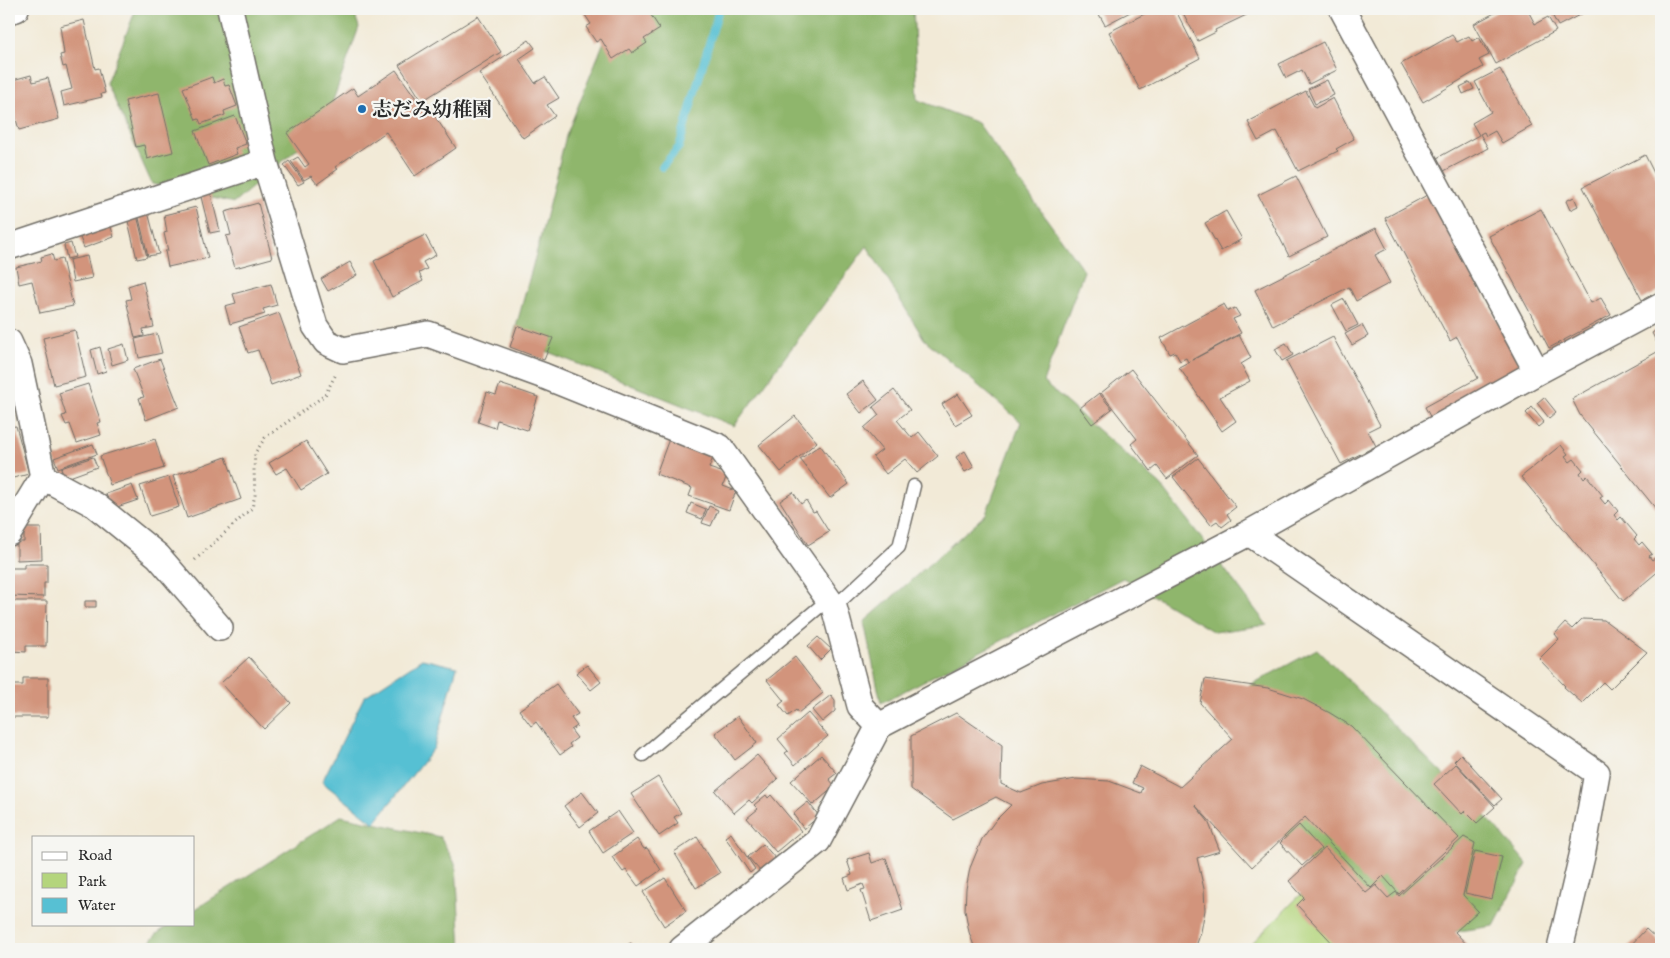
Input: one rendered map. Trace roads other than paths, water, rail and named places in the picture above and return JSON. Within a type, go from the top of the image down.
[{"type":"street","points":[[9,11],[16,9]]},
{"type":"street","points":[[230,9],[265,162],[315,326],[326,342],[343,350],[428,334],[544,376],[720,446],[831,603],[860,706],[879,726]]},
{"type":"street","points":[[1342,9],[1536,372]]},
{"type":"street","points":[[9,247],[265,162]]},
{"type":"street","points":[[682,949],[818,841],[879,726],[1248,533],[1536,372],[1661,306]]},
{"type":"street","points":[[9,342],[19,364],[43,477],[9,534]]},
{"type":"street","points":[[43,477],[95,505],[158,556],[220,628]]},
{"type":"street","points":[[1248,533],[1597,773],[1582,856],[1560,949]]},
{"type":"lane","points":[[643,755],[899,547],[914,486]]},
{"type":"water","points":[[422,659],[457,667],[434,748],[374,823],[322,782],[364,697]]},
{"type":"waterway","points":[[662,167],[679,147],[719,9]]},
{"type":"place","name":"志だみ幼稚園","points":[[362,109]]}]
